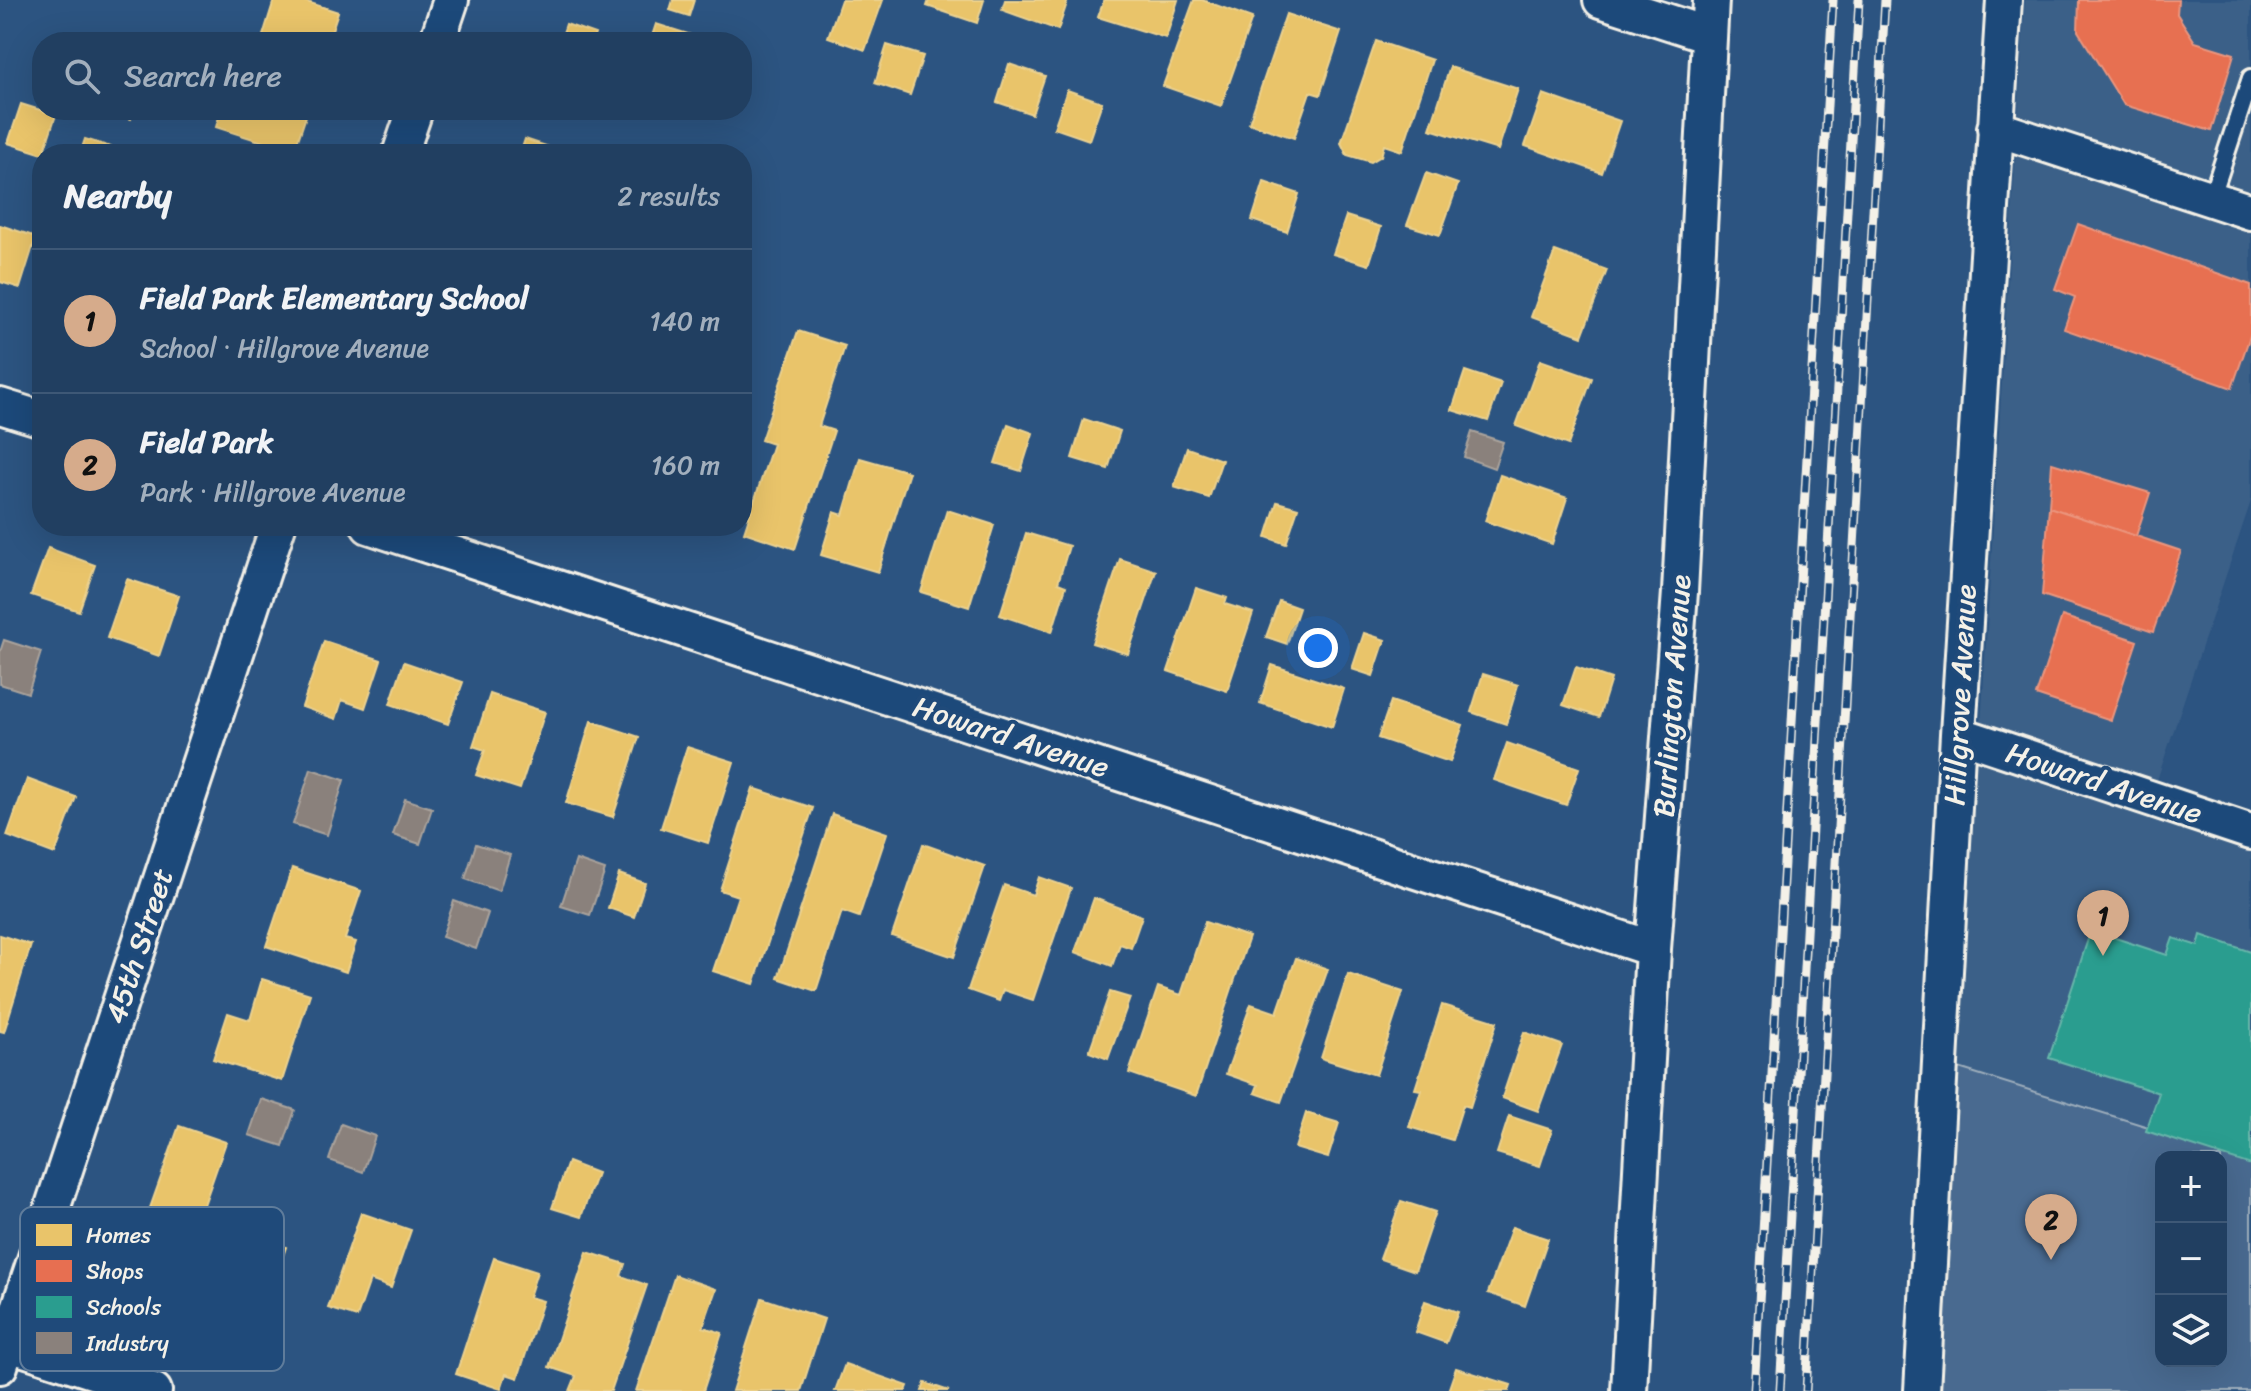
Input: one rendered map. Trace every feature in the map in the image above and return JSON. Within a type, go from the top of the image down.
[{"type":"street","points":[[440,32],[451,0]]},
{"type":"street","points":[[1601,0],[1709,35]]},
{"type":"street","name":"Burlington Avenue","points":[[1629,1391],[1653,949],[1680,592],[1711,0]]},
{"type":"street","name":"Hillgrove Avenue","points":[[1922,1391],[1958,734],[2004,0]]},
{"type":"street","points":[[403,144],[412,120]]},
{"type":"street","points":[[1995,128],[2251,212]]},
{"type":"street","points":[[0,406],[32,416]]},
{"type":"street","name":"45th Street","points":[[51,1207],[275,536]]},
{"type":"street","name":"Howard Avenue","points":[[399,536],[1653,949]]},
{"type":"street","name":"Howard Avenue","points":[[1958,734],[2251,832]]},
{"type":"street","name":"45th Street","points":[[3,1350],[20,1299]]},
{"type":"street","points":[[80,1371],[154,1391]]},
{"type":"lane","points":[[2211,199],[2251,78]]},
{"type":"shaded area","points":[[2025,0],[2251,0],[2251,501],[2155,786],[1981,727]]},
{"type":"shaded area","points":[[1968,751],[2251,846],[2251,1159],[1950,1065]]},
{"type":"shaded area","points":[[1949,1065],[2225,1151],[2155,1151],[2155,1367],[2227,1367],[2227,1152],[2251,1159],[2251,1391],[1937,1391]]},
{"type":"building: Homes","points":[[274,0],[301,0],[338,12],[331,32],[264,32]]},
{"type":"building: Homes","points":[[673,0],[694,0],[689,16],[670,10]]},
{"type":"building: Homes","points":[[841,0],[883,0],[865,50],[828,37]]},
{"type":"building: Homes","points":[[929,0],[984,0],[977,23],[927,6]]},
{"type":"building: Homes","points":[[1005,0],[1068,0],[1058,30],[1002,10]]},
{"type":"building: Homes","points":[[1104,0],[1178,0],[1166,38],[1098,17]]},
{"type":"building: Homes","points":[[1194,0],[1252,18],[1221,106],[1163,86]]},
{"type":"building: Homes","points":[[1286,14],[1341,32],[1320,95],[1310,92],[1294,138],[1249,123]]},
{"type":"building: Homes","points":[[566,24],[589,32],[563,32]]},
{"type":"building: Homes","points":[[656,24],[681,32],[653,32]]},
{"type":"building: Homes","points":[[1376,41],[1432,60],[1402,151],[1384,145],[1381,156],[1371,162],[1347,155],[1341,143]]},
{"type":"building: Homes","points":[[887,45],[923,56],[910,95],[875,83]]},
{"type":"building: Homes","points":[[1009,64],[1045,76],[1032,114],[997,102]]},
{"type":"building: Homes","points":[[1450,67],[1518,89],[1498,150],[1430,129]]},
{"type":"building: Homes","points":[[1067,90],[1102,102],[1089,140],[1054,128]]},
{"type":"building: Homes","points":[[1543,94],[1620,121],[1602,173],[1525,146]]},
{"type":"building: Homes","points":[[21,104],[32,107],[32,120],[54,120],[46,144],[32,144],[32,151],[8,143]]},
{"type":"building: Homes","points":[[218,120],[305,120],[297,144],[269,144],[216,127]]},
{"type":"building: Homes","points":[[85,139],[101,144],[83,144]]},
{"type":"building: Homes","points":[[525,139],[540,144],[523,144]]},
{"type":"building: Homes","points":[[1426,173],[1458,184],[1440,235],[1407,225]]},
{"type":"building: Homes","points":[[1264,182],[1299,194],[1287,232],[1252,220]]},
{"type":"building: Homes","points":[[1346,216],[1381,227],[1369,265],[1333,254]]},
{"type":"building: Homes","points":[[0,225],[32,236],[32,250],[20,288],[0,282]]},
{"type":"building: Homes","points":[[1555,251],[1607,270],[1582,336],[1531,317]]},
{"type":"building: Homes","points":[[798,331],[845,346],[819,426],[834,431],[795,549],[752,535],[752,508],[773,444],[761,440]]},
{"type":"building: Homes","points":[[1540,360],[1592,378],[1568,445],[1516,426]]},
{"type":"building: Homes","points":[[1465,371],[1501,383],[1488,421],[1452,410]]},
{"type":"building: Homes","points":[[1084,419],[1120,431],[1108,469],[1072,458]]},
{"type":"building: Homes","points":[[1008,424],[1033,433],[1021,471],[995,463]]},
{"type":"building: Homes","points":[[1187,448],[1222,460],[1209,498],[1174,487]]},
{"type":"building: Homes","points":[[860,458],[909,472],[878,572],[821,555],[834,512],[843,515]]},
{"type":"building: Homes","points":[[1500,475],[1567,498],[1552,544],[1485,521]]},
{"type":"building: Homes","points":[[1277,502],[1298,508],[1286,544],[1266,537]]},
{"type":"building: Homes","points":[[947,510],[994,525],[969,607],[921,592]]},
{"type":"building: Homes","points":[[1026,533],[1069,546],[1058,583],[1066,586],[1052,632],[1000,615]]},
{"type":"building: Homes","points":[[48,548],[95,565],[79,611],[31,595]]},
{"type":"building: Homes","points":[[1120,559],[1156,571],[1128,654],[1092,643]]},
{"type":"building: Homes","points":[[127,579],[179,596],[159,656],[107,638]]},
{"type":"building: Homes","points":[[1196,588],[1227,598],[1225,604],[1253,613],[1227,691],[1168,671]]},
{"type":"building: Homes","points":[[1279,601],[1299,608],[1287,644],[1266,637]]},
{"type":"building: Homes","points":[[1364,633],[1385,640],[1373,676],[1352,669]]},
{"type":"building: Homes","points":[[324,641],[381,660],[365,708],[342,700],[336,719],[302,707]]},
{"type":"building: Homes","points":[[404,662],[463,682],[448,724],[390,704]]},
{"type":"building: Homes","points":[[1272,665],[1344,689],[1332,727],[1260,703]]},
{"type":"building: Homes","points":[[1576,667],[1611,679],[1599,717],[1563,705]]},
{"type":"building: Homes","points":[[1483,674],[1518,685],[1506,724],[1471,712]]},
{"type":"building: Homes","points":[[490,694],[545,712],[520,789],[476,775],[485,750],[473,746]]},
{"type":"building: Homes","points":[[1391,701],[1463,725],[1450,762],[1378,738]]},
{"type":"building: Homes","points":[[591,721],[639,737],[613,817],[566,803]]},
{"type":"building: Homes","points":[[1507,743],[1579,768],[1566,805],[1494,780]]},
{"type":"building: Homes","points":[[687,747],[734,762],[708,843],[661,828]]},
{"type":"building: Homes","points":[[27,779],[76,797],[55,854],[7,836]]},
{"type":"building: Homes","points":[[753,788],[813,808],[754,984],[713,971],[738,896],[720,890]]},
{"type":"building: Homes","points":[[832,814],[887,833],[859,917],[842,911],[816,991],[778,978]]},
{"type":"building: Homes","points":[[923,844],[985,866],[954,957],[892,936]]},
{"type":"building: Homes","points":[[292,868],[361,891],[345,939],[356,942],[346,972],[266,946]]},
{"type":"building: Homes","points":[[619,874],[645,883],[634,917],[608,908]]},
{"type":"building: Homes","points":[[1039,877],[1071,888],[1033,1000],[1003,990],[999,1001],[968,990],[1004,885],[1033,895]]},
{"type":"building: Homes","points":[[1094,898],[1142,916],[1131,948],[1120,944],[1112,966],[1075,952]]},
{"type":"building: Homes","points":[[1205,922],[1249,937],[1196,1096],[1129,1073],[1158,987],[1181,995]]},
{"type":"building: Homes","points":[[0,935],[31,945],[4,1032],[0,1031]]},
{"type":"building: Homes","points":[[1296,958],[1328,969],[1281,1102],[1255,1093],[1258,1085],[1226,1074],[1251,1004],[1277,1013]]},
{"type":"building: Homes","points":[[1348,974],[1403,992],[1376,1075],[1321,1058]]},
{"type":"building: Homes","points":[[262,979],[310,994],[282,1081],[213,1059],[228,1013],[250,1020]]},
{"type":"building: Homes","points":[[1110,992],[1130,998],[1108,1059],[1089,1052]]},
{"type":"building: Homes","points":[[1442,1005],[1497,1022],[1470,1107],[1463,1105],[1452,1140],[1409,1127],[1421,1090],[1415,1089]]},
{"type":"building: Homes","points":[[1524,1032],[1562,1045],[1538,1111],[1502,1098]]},
{"type":"building: Homes","points":[[1306,1113],[1339,1123],[1328,1158],[1295,1148]]},
{"type":"building: Homes","points":[[1509,1116],[1552,1130],[1540,1166],[1497,1153]]},
{"type":"building: Homes","points":[[179,1126],[226,1142],[203,1207],[150,1207]]},
{"type":"building: Homes","points":[[568,1162],[597,1173],[581,1217],[552,1208]]},
{"type":"building: Homes","points":[[1401,1201],[1435,1212],[1415,1271],[1380,1259]]},
{"type":"building: Homes","points":[[361,1213],[411,1230],[391,1288],[370,1280],[357,1317],[328,1308]]},
{"type":"building: Homes","points":[[1512,1227],[1548,1239],[1525,1306],[1488,1293]]},
{"type":"building: Homes","points":[[587,1252],[625,1264],[621,1276],[647,1285],[611,1391],[570,1391],[576,1376],[549,1367]]},
{"type":"building: Homes","points":[[494,1258],[537,1272],[529,1297],[543,1301],[518,1378],[506,1374],[501,1389],[456,1374]]},
{"type":"building: Homes","points":[[675,1275],[716,1289],[703,1327],[722,1333],[703,1391],[636,1391]]},
{"type":"building: Homes","points":[[762,1298],[824,1319],[801,1391],[732,1391]]},
{"type":"building: Homes","points":[[1425,1301],[1458,1312],[1446,1343],[1415,1332]]},
{"type":"building: Homes","points":[[845,1364],[908,1386],[906,1391],[835,1391]]},
{"type":"building: Homes","points":[[1456,1368],[1511,1385],[1509,1391],[1448,1391]]},
{"type":"building: Homes","points":[[925,1383],[949,1391],[922,1391]]},
{"type":"building: Shops","points":[[2079,0],[2178,0],[2177,14],[2195,42],[2234,54],[2211,131],[2124,105],[2078,31]]},
{"type":"building: Shops","points":[[2078,224],[2251,285],[2251,333],[2232,388],[2064,329],[2075,297],[2055,289]]},
{"type":"building: Shops","points":[[2052,463],[2150,493],[2136,536],[2049,507]]},
{"type":"building: Shops","points":[[2049,507],[2181,551],[2153,632],[2042,595]]},
{"type":"building: Shops","points":[[2062,616],[2137,641],[2111,720],[2036,695]]},
{"type":"building: Schools","points":[[2091,930],[2167,955],[2173,938],[2198,946],[2201,935],[2251,952],[2251,1165],[2227,1157],[2227,1151],[2208,1151],[2146,1131],[2159,1093],[2049,1058]]},
{"type":"building: Industry","points":[[1472,432],[1503,442],[1494,468],[1464,457]]},
{"type":"building: Industry","points":[[4,640],[41,652],[28,693],[0,684],[0,652]]},
{"type":"building: Industry","points":[[311,769],[344,780],[327,835],[293,824]]},
{"type":"building: Industry","points":[[405,799],[432,808],[420,844],[393,835]]},
{"type":"building: Industry","points":[[476,844],[510,855],[499,891],[465,879]]},
{"type":"building: Industry","points":[[576,860],[605,870],[590,915],[561,906]]},
{"type":"building: Industry","points":[[454,901],[488,913],[476,949],[442,937]]},
{"type":"building: Industry","points":[[261,1099],[295,1110],[283,1146],[249,1135]]},
{"type":"building: Industry","points":[[341,1124],[375,1136],[363,1172],[329,1160]]},
{"type":"railway","points":[[1754,1391],[1833,0]]},
{"type":"railway","points":[[1780,1391],[1859,0]]},
{"type":"railway","points":[[1806,1391],[1885,0]]},
{"type":"place","name":"Field Park Elementary School","points":[[2103,956]]},
{"type":"place","name":"Field Park","points":[[2051,1260]]}]
